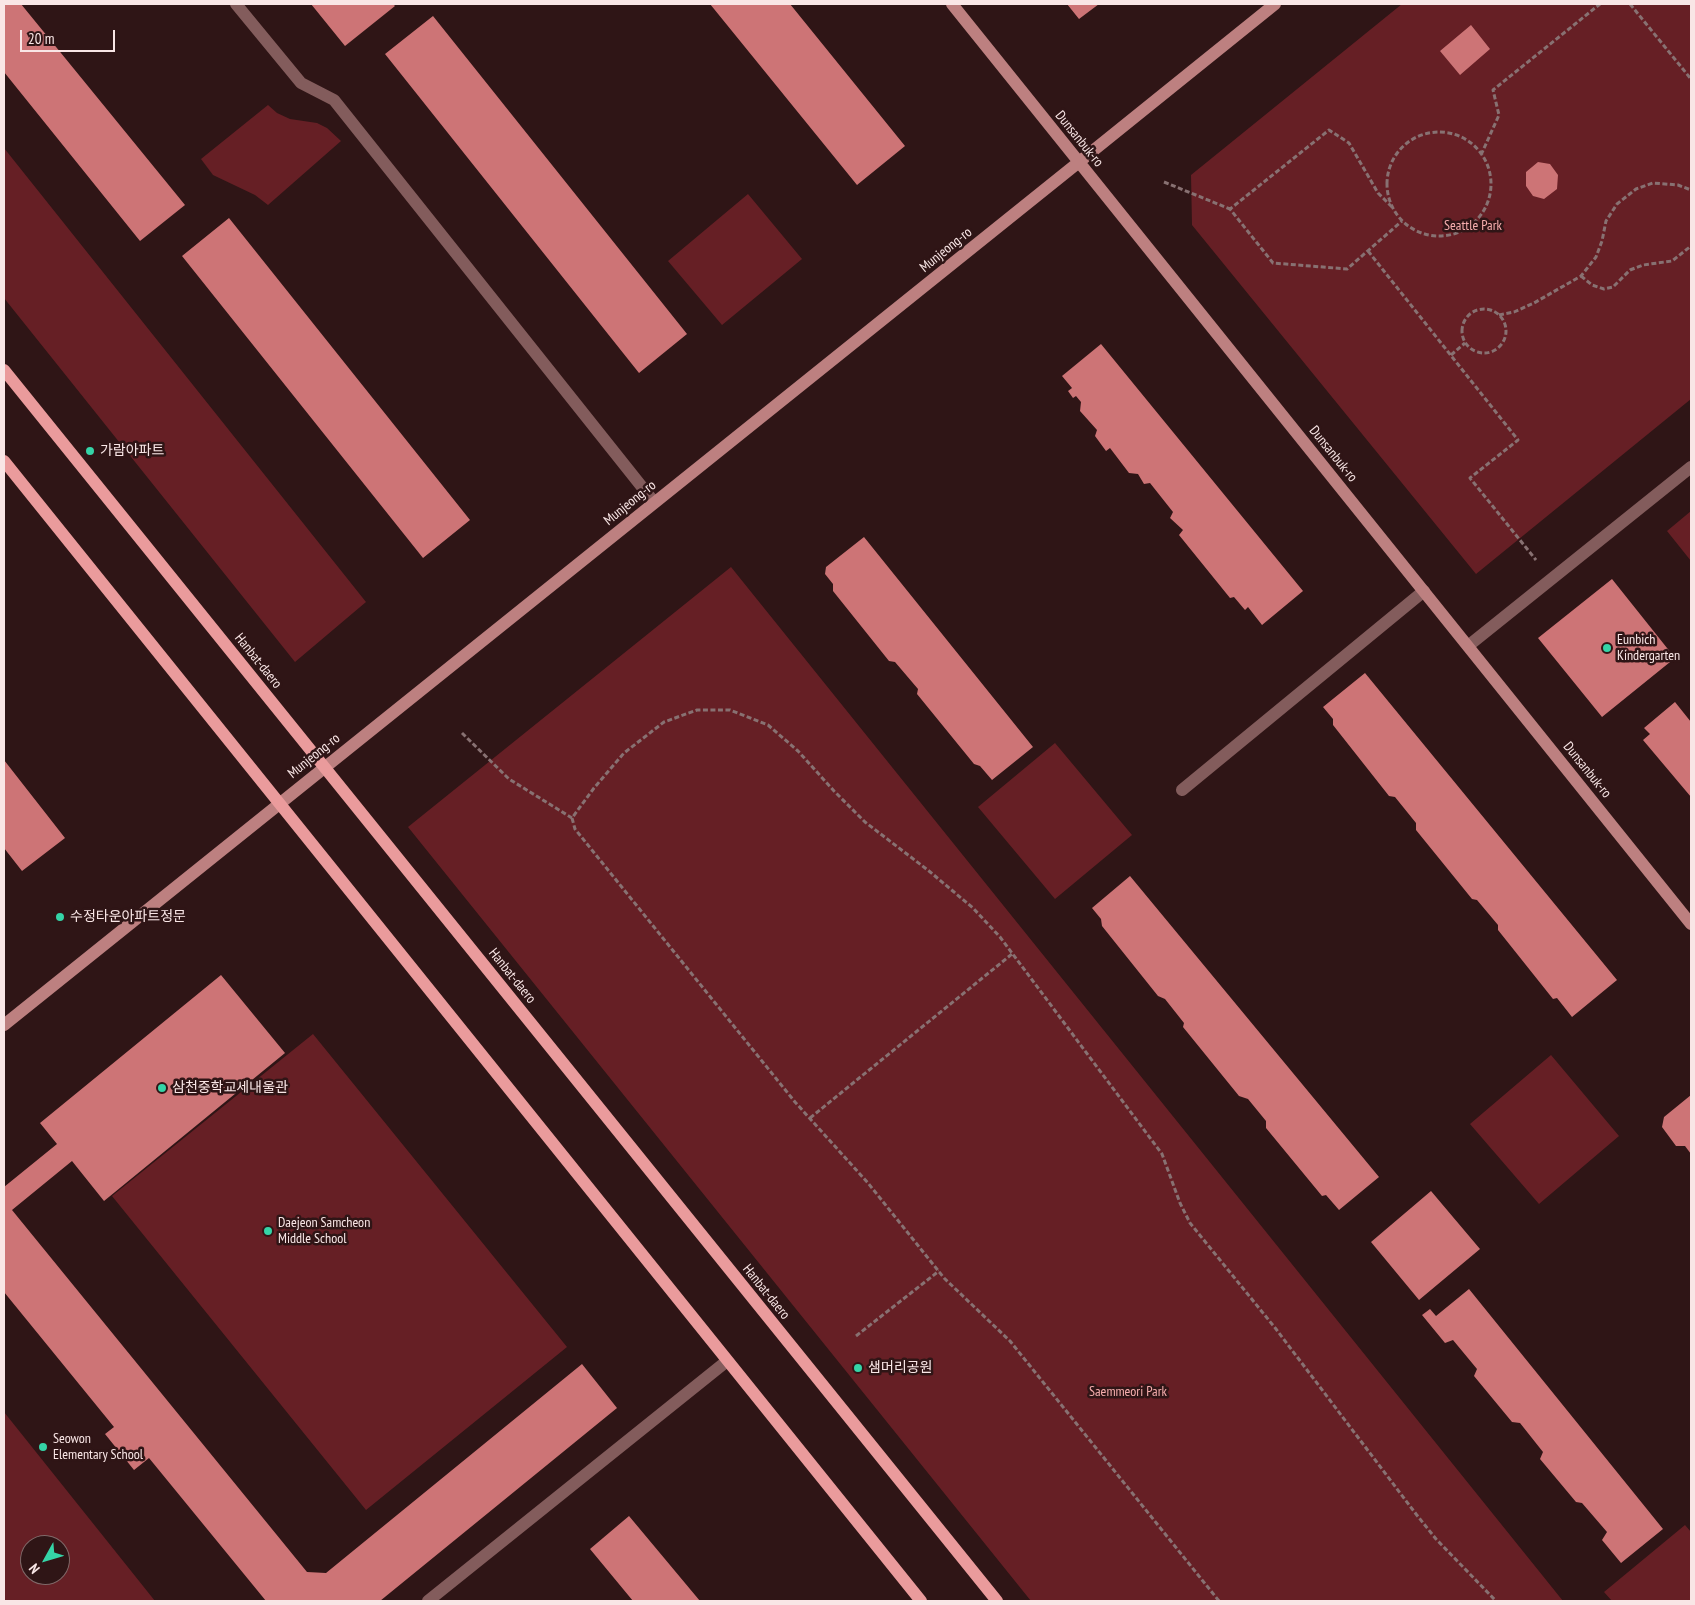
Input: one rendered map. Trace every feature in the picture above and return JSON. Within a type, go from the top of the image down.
[{"type":"main road","name":"Dunsanbuk-ro","points":[[952,4],[1691,924]]},
{"type":"main road","name":"Munjeong-ro","points":[[4,1025],[1275,4]]},
{"type":"main road","name":"Hanbat-daero","points":[[4,370],[997,1601]]},
{"type":"main road","points":[[4,461],[920,1601]]},
{"type":"street","points":[[236,4],[301,83],[334,100],[654,502]]},
{"type":"street","points":[[1468,646],[1691,467]]},
{"type":"street","points":[[1182,790],[1424,591]]},
{"type":"street","points":[[428,1601],[727,1361]]},
{"type":"path","points":[[1482,155],[1499,115],[1493,90],[1600,4]]},
{"type":"path","points":[[1630,4],[1691,79]]},
{"type":"path","points":[[1230,208],[1329,130],[1349,143],[1378,193],[1392,207],[1402,221],[1416,231],[1432,236],[1449,235],[1465,230],[1478,218],[1487,204],[1491,187],[1489,170],[1482,155],[1470,142],[1454,135],[1437,133],[1420,136],[1406,144],[1395,158],[1388,173],[1387,190],[1392,207]]},
{"type":"path","points":[[1164,182],[1230,208],[1273,263],[1347,269],[1402,221]]},
{"type":"path","points":[[1499,315],[1514,312],[1534,303],[1582,276],[1596,257],[1606,221],[1617,204],[1636,189],[1653,183],[1678,185],[1691,190]]},
{"type":"path","points":[[1582,276],[1592,285],[1604,289],[1613,287],[1630,270],[1672,262],[1691,246]]},
{"type":"path","points":[[1368,251],[1518,440],[1470,478],[1536,560]]},
{"type":"path","points":[[1482,308],[1491,310],[1499,315],[1504,323],[1506,332],[1504,341],[1498,348],[1490,352],[1480,353],[1465,343],[1462,325],[1466,316],[1482,308]]},
{"type":"path","points":[[1451,355],[1465,343]]},
{"type":"path","points":[[572,818],[594,788],[624,753],[664,722],[697,710],[730,710],[768,725],[798,751],[865,822],[930,871],[973,908],[1000,937],[1162,1154],[1180,1203],[1190,1222],[1276,1328],[1431,1533],[1496,1601]]},
{"type":"path","points":[[462,733],[509,779],[572,818],[575,829],[654,930],[939,1270],[1010,1341],[1220,1601]]},
{"type":"path","points":[[810,1118],[1012,954]]},
{"type":"path","points":[[856,1336],[939,1270]]},
{"type":"green space","name":"Seattle Park","points":[[1402,4],[1691,4],[1691,399],[1476,574],[1192,225],[1191,175]]},
{"type":"green space","points":[[268,105],[277,113],[290,119],[317,123],[327,128],[341,141],[268,205],[255,195],[213,175],[201,159]]},
{"type":"green space","points":[[4,148],[366,602],[295,662],[4,298]]},
{"type":"green space","points":[[748,194],[802,259],[722,325],[668,261]]},
{"type":"green space","points":[[1691,511],[1691,561],[1667,531]]},
{"type":"green space","name":"Saemmeori Park","points":[[731,567],[1563,1601],[1031,1601],[408,827]]},
{"type":"green space","points":[[1055,743],[1132,835],[1055,899],[978,807]]},
{"type":"green space","points":[[313,1034],[567,1347],[366,1510],[112,1196]]},
{"type":"green space","points":[[1551,1055],[1619,1136],[1539,1204],[1470,1124]]},
{"type":"green space","points":[[4,1412],[155,1601],[4,1601]]},
{"type":"green space","points":[[1685,1525],[1691,1532],[1691,1601],[1612,1601],[1604,1592]]},
{"type":"building","points":[[4,4],[21,4],[185,205],[140,241],[4,72]]},
{"type":"building","points":[[311,4],[393,4],[395,6],[345,46]]},
{"type":"building","points":[[710,4],[790,4],[905,146],[857,185]]},
{"type":"building","points":[[1067,4],[1099,4],[1079,19]]},
{"type":"building","points":[[433,16],[687,334],[639,373],[385,54]]},
{"type":"building","points":[[1471,25],[1490,49],[1460,75],[1440,51]]},
{"type":"building","points":[[1538,162],[1550,164],[1558,175],[1557,189],[1544,199],[1533,196],[1526,186],[1526,172]]},
{"type":"building","points":[[229,218],[470,520],[423,558],[182,256]]},
{"type":"building","points":[[1101,344],[1303,591],[1262,625],[1248,607],[1245,610],[1234,597],[1230,598],[1179,535],[1183,530],[1170,518],[1173,512],[1150,483],[1144,484],[1138,474],[1129,473],[1110,448],[1106,451],[1095,436],[1097,430],[1080,411],[1081,402],[1076,396],[1073,398],[1068,391],[1072,388],[1062,376]]},
{"type":"building","points":[[864,537],[1033,747],[992,780],[980,766],[974,764],[917,694],[918,689],[895,662],[889,661],[833,591],[833,584],[825,574],[826,567]]},
{"type":"building","name":"Eunbich Kindergarten","points":[[1612,579],[1675,658],[1602,717],[1538,638]]},
{"type":"building","points":[[1365,673],[1617,980],[1572,1017],[1557,998],[1553,999],[1498,930],[1498,925],[1477,900],[1472,899],[1416,830],[1416,823],[1395,797],[1389,796],[1333,725],[1333,719],[1323,707]]},
{"type":"building","points":[[1675,702],[1691,722],[1691,797],[1643,740],[1650,734],[1644,728]]},
{"type":"building","points":[[4,760],[65,838],[22,871],[4,848]]},
{"type":"building","points":[[1130,876],[1379,1177],[1339,1210],[1326,1195],[1322,1196],[1266,1128],[1266,1121],[1248,1099],[1239,1096],[1183,1027],[1184,1023],[1165,999],[1158,996],[1102,926],[1101,919],[1092,908]]},
{"type":"building","points":[[221,975],[285,1053],[104,1201],[72,1161],[12,1210],[307,1572],[326,1573],[582,1364],[617,1408],[380,1601],[266,1601],[149,1458],[134,1470],[105,1434],[114,1427],[4,1292],[4,1187],[57,1144],[40,1123]]},
{"type":"building","points":[[1691,1095],[1691,1154],[1685,1146],[1676,1146],[1662,1127],[1664,1117]]},
{"type":"building","points":[[1431,1191],[1480,1249],[1419,1300],[1371,1242]]},
{"type":"building","points":[[1469,1289],[1663,1529],[1621,1563],[1602,1540],[1607,1532],[1582,1503],[1576,1502],[1540,1459],[1543,1452],[1520,1423],[1512,1422],[1474,1376],[1477,1369],[1453,1340],[1445,1343],[1422,1315],[1430,1309],[1436,1316]]},
{"type":"building","points":[[629,1516],[700,1601],[633,1601],[590,1549]]},
{"type":"place","name":"가람아파트","points":[[90,451]]},
{"type":"place","name":"Eunbich Kindergarten","points":[[1607,648]]},
{"type":"place","name":"수정타운아파트정문","points":[[60,917]]},
{"type":"place","name":"삼천중학교세내울관","points":[[162,1088]]},
{"type":"place","name":"Daejeon Samcheon Middle School","points":[[268,1231]]},
{"type":"place","name":"샘머리공원","points":[[858,1368]]},
{"type":"place","name":"Seowon Elementary School","points":[[43,1447]]}]
